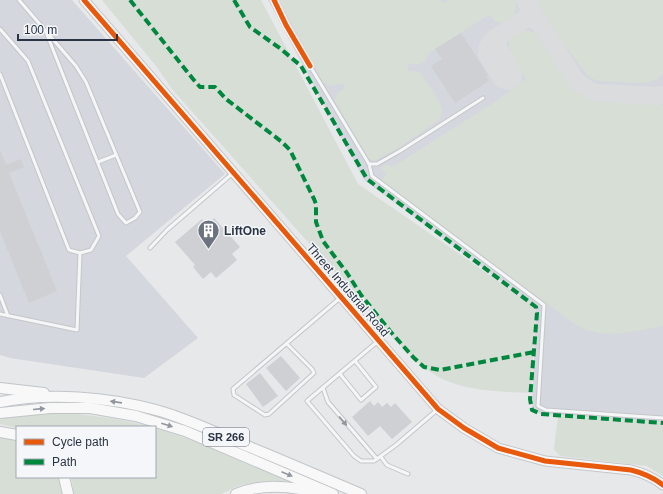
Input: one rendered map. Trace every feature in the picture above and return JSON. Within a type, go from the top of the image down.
[{"type":"main road","points":[[0,388],[84,398]]},
{"type":"main road","name":"SR 266","points":[[0,402],[42,397],[84,398],[119,402],[157,410],[197,425],[361,494]]},
{"type":"main road","name":"SR 266","points":[[0,413],[50,408],[90,408],[136,416],[184,431],[333,494]]},
{"type":"main road","points":[[0,432],[16,435]]},
{"type":"main road","points":[[64,478],[68,494]]},
{"type":"main road","points":[[236,494],[242,491],[269,486],[299,488],[320,494]]},
{"type":"street","name":"Threet Industrial Road","points":[[84,0],[438,409],[464,428],[498,448],[545,461],[631,470],[654,478],[663,485]]},
{"type":"street","points":[[274,0],[286,25],[310,66]]},
{"type":"lane","points":[[20,0],[76,66],[86,82],[140,212],[135,218],[126,223],[118,214],[46,32]]},
{"type":"lane","points":[[0,29],[28,61],[99,236],[91,250],[80,253],[69,250],[0,74]]},
{"type":"lane","points":[[310,66],[369,164],[372,176],[544,305],[538,406],[546,410],[663,418]]},
{"type":"lane","points":[[369,164],[377,164],[400,151],[483,98]]},
{"type":"lane","points":[[98,162],[116,155]]},
{"type":"lane","points":[[150,248],[167,230],[234,173]]},
{"type":"lane","points":[[0,314],[77,330],[80,253]]},
{"type":"lane","points":[[0,295],[8,316]]},
{"type":"lane","points":[[287,344],[312,369],[314,373],[270,414],[265,415],[234,395],[233,390],[341,297]]},
{"type":"lane","points":[[379,341],[308,401],[354,456],[361,461],[374,461],[396,445],[438,409]]},
{"type":"lane","points":[[340,374],[361,400],[376,387],[355,361]]},
{"type":"lane","points":[[323,388],[328,402],[377,459]]},
{"type":"lane","points":[[381,457],[387,465],[408,474]]},
{"type":"shaded area","points":[[0,0],[72,0],[225,174],[126,256],[198,338],[144,378],[10,358],[0,355]]},
{"type":"shaded area","points":[[102,0],[261,0],[358,184],[536,307],[531,393],[490,391],[462,386],[437,376],[417,362],[394,339],[172,89],[156,66]]},
{"type":"shaded area","points":[[268,0],[663,0],[663,423],[541,414],[532,410],[536,307],[364,180]]},
{"type":"shaded area","points":[[279,0],[441,0],[443,3],[449,0],[516,0],[516,10],[511,19],[504,22],[498,23],[489,15],[435,49],[427,56],[426,61],[420,64],[408,64],[408,71],[420,72],[435,94],[442,108],[441,116],[439,120],[398,148],[376,160],[371,160],[367,157],[334,99],[338,92],[345,88],[343,83],[330,86],[323,82]]},
{"type":"shaded area","points":[[534,0],[663,0],[663,74],[658,79],[650,82],[638,83],[601,81],[595,80],[588,76],[555,34]]},
{"type":"shaded area","points":[[522,30],[536,32],[575,90],[587,98],[663,105],[663,326],[632,332],[610,334],[590,331],[574,324],[381,181],[386,174],[380,168],[388,164],[392,167],[501,98],[526,79],[514,60],[509,45],[509,39]]},
{"type":"shaded area","points":[[69,413],[111,418],[149,426],[16,426],[16,428],[0,424],[0,420],[3,418]]},
{"type":"shaded area","points":[[558,416],[663,423],[663,476],[647,466],[560,456],[554,449]]},
{"type":"shaded area","points":[[156,428],[191,440],[287,481],[267,481],[240,485],[221,494],[74,494],[71,478],[156,478]]},
{"type":"shaded area","points":[[0,434],[16,438],[16,478],[61,478],[64,494],[0,494]]},
{"type":"building","points":[[461,33],[488,75],[486,76],[489,81],[455,103],[431,66],[442,59],[435,49]]},
{"type":"building","points":[[0,150],[6,165],[20,159],[24,167],[9,173],[57,291],[29,303],[0,231]]},
{"type":"building","name":"LiftOne","points":[[214,218],[240,247],[232,254],[237,260],[216,278],[211,272],[203,279],[193,267],[195,265],[175,242],[202,219],[207,225]]},
{"type":"building","points":[[281,356],[300,378],[286,391],[266,368]]},
{"type":"building","points":[[260,373],[278,396],[263,407],[246,384]]},
{"type":"building","points":[[370,401],[374,406],[378,402],[382,407],[387,403],[391,407],[395,403],[412,422],[392,439],[380,426],[368,436],[352,417]]},
{"type":"taxiway","points":[[525,0],[576,81],[583,87],[597,93],[663,95]]},
{"type":"taxiway","points":[[501,34],[491,41],[487,54],[502,79],[509,81],[513,78],[513,73],[498,48],[497,43],[499,36],[526,18],[531,18],[540,23]]},
{"type":"marked path","points":[[130,0],[200,87],[215,87],[226,99],[282,142],[290,150],[316,204],[316,222],[323,241],[347,273],[361,295],[390,331],[424,367],[440,370],[534,352]]},
{"type":"marked path","points":[[234,0],[250,27],[281,49],[301,66],[367,179],[536,307],[537,313],[530,399],[532,410],[541,414],[663,423]]},
{"type":"cycle path","points":[[84,0],[438,409],[464,428],[498,448],[545,461],[640,472],[663,485]]},
{"type":"cycle path","points":[[274,0],[286,25],[310,66]]},
{"type":"place","name":"LiftOne","points":[[209,250]]}]
